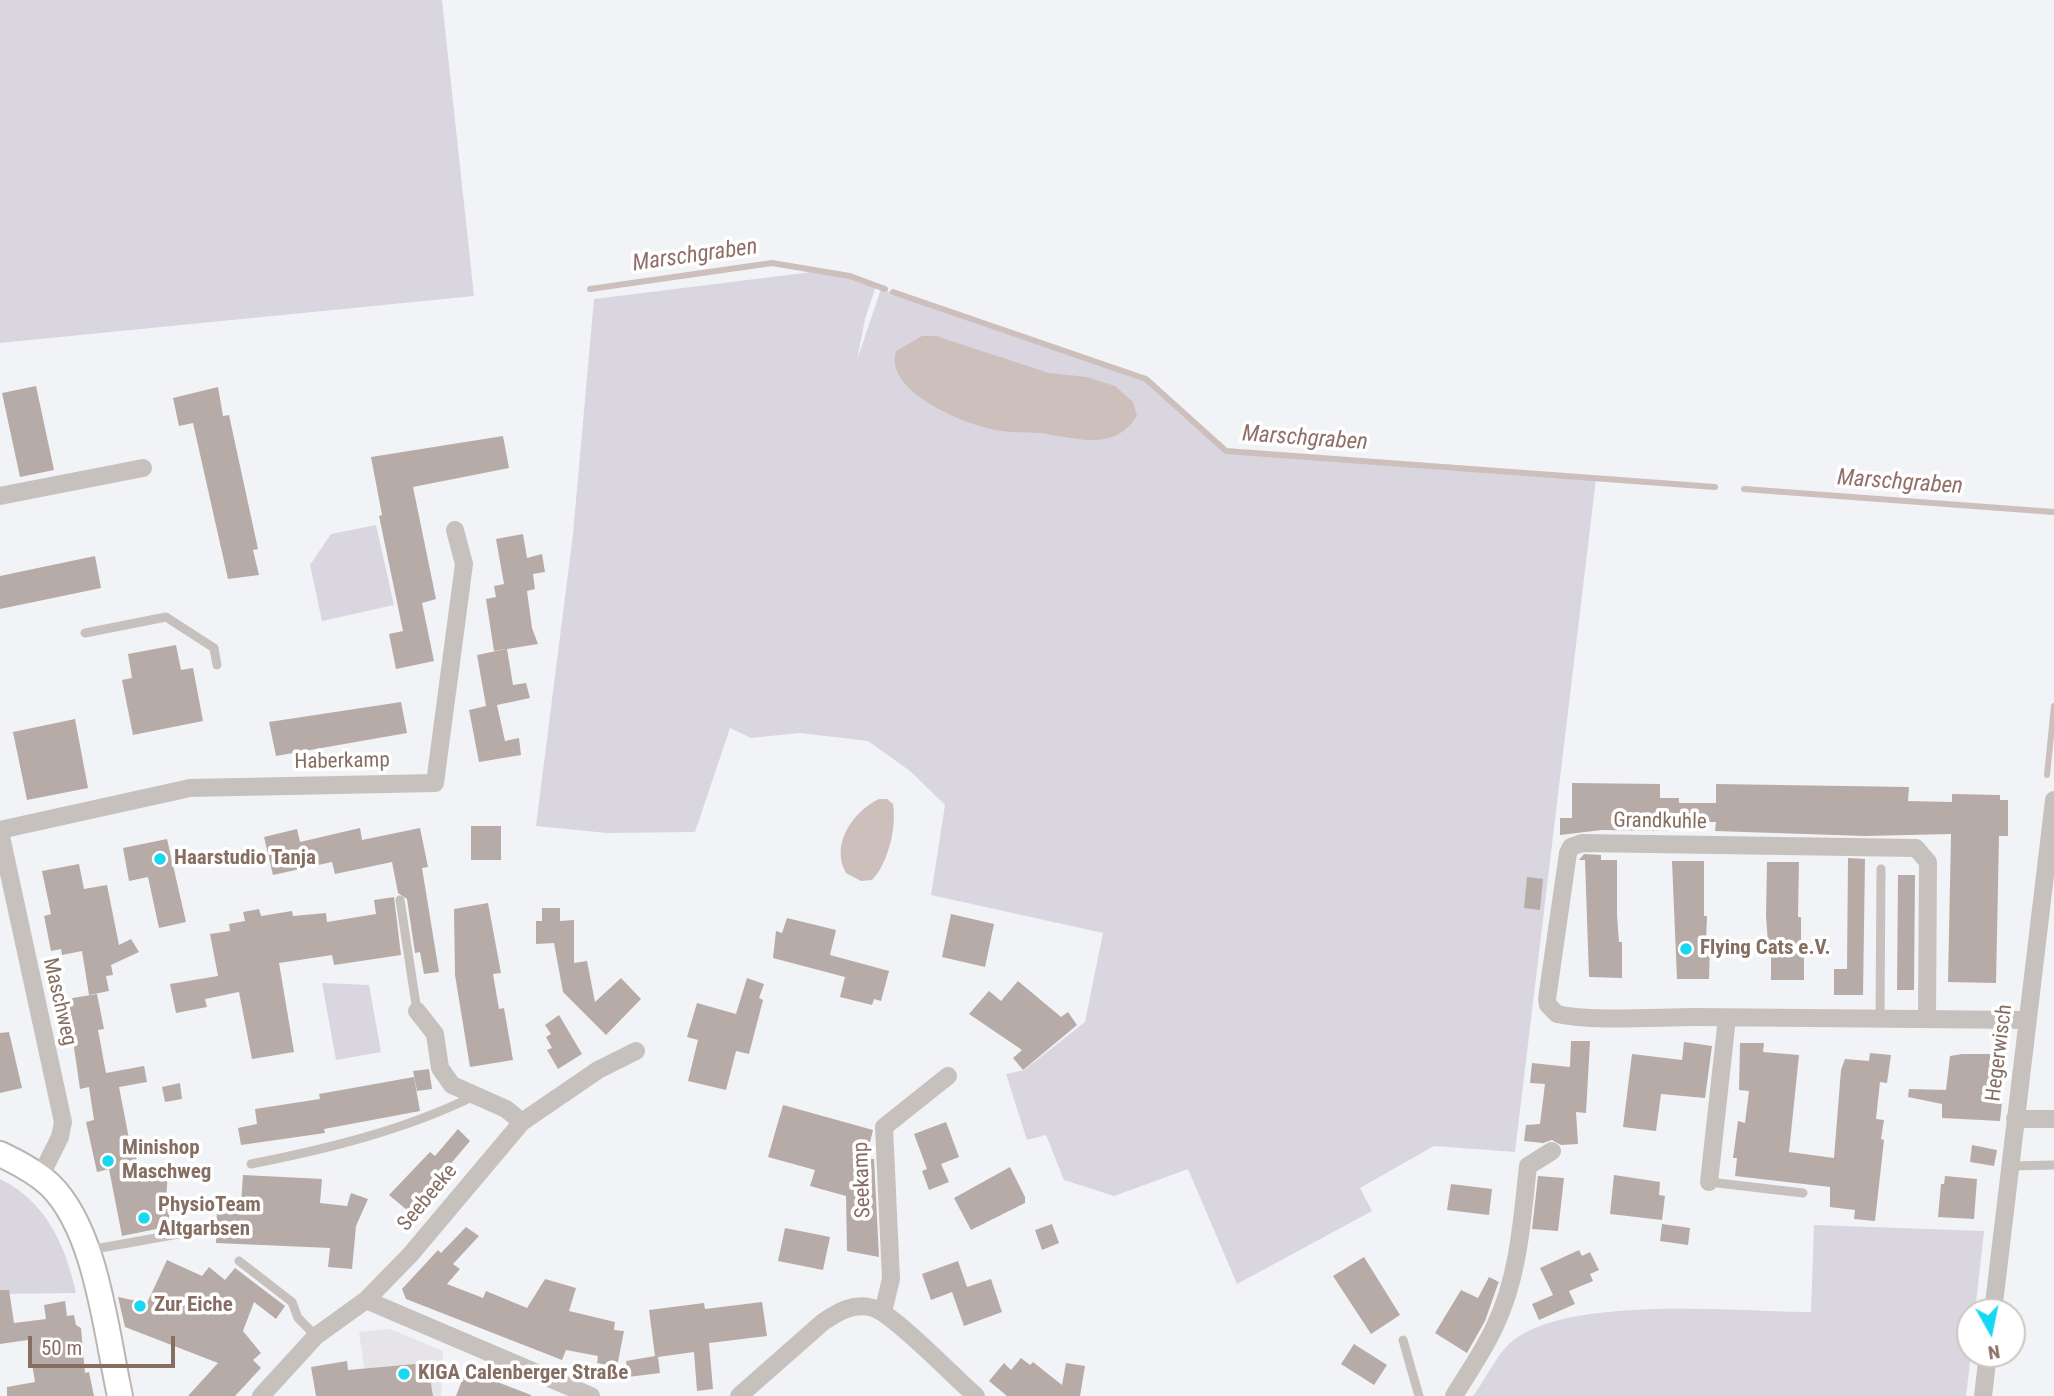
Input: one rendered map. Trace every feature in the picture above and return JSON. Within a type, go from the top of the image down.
[{"type":"main road","points":[[0,1154],[40,1177],[67,1208],[87,1250],[120,1396]]},
{"type":"street","points":[[0,496],[143,468]]},
{"type":"street","name":"Haberkamp","points":[[0,831],[190,788],[435,783],[464,564],[455,530]]},
{"type":"street","name":"Hegerwisch","points":[[1995,1298],[2027,1020],[2047,911],[2054,800]]},
{"type":"street","name":"Maschweg","points":[[0,831],[63,1122],[60,1138],[40,1177]]},
{"type":"street","name":"Grandkuhle","points":[[1927,1019],[1928,862],[1916,848],[1577,844],[1566,857],[1548,991],[1548,1005],[1552,1011],[1564,1016],[2027,1020]]},
{"type":"street","points":[[416,1011],[435,1034],[440,1068],[452,1085],[506,1109],[522,1122]]},
{"type":"street","points":[[1709,1182],[1727,1018]]},
{"type":"street","name":"Seebeeke","points":[[261,1396],[316,1336],[366,1300],[410,1255],[522,1122],[598,1070],[636,1051]]},
{"type":"street","name":"Seekamp","points":[[883,1312],[891,1279],[884,1127],[948,1076]]},
{"type":"street","points":[[2015,1119],[2054,1119]]},
{"type":"street","points":[[1454,1396],[1495,1326],[1503,1306],[1519,1250],[1528,1166],[1552,1151]]},
{"type":"street","points":[[366,1300],[591,1396]]},
{"type":"street","points":[[738,1396],[837,1312],[862,1306],[883,1312],[976,1396]]},
{"type":"street","points":[[1983,1396],[1986,1368]]},
{"type":"lane","points":[[85,633],[166,617],[214,648],[217,665]]},
{"type":"lane","points":[[1880,1019],[1881,869]]},
{"type":"lane","points":[[400,900],[416,1011]]},
{"type":"lane","points":[[251,1164],[321,1149],[436,1115],[476,1095]]},
{"type":"lane","points":[[2010,1166],[2054,1165]]},
{"type":"lane","points":[[1709,1182],[1803,1193]]},
{"type":"lane","points":[[87,1250],[195,1231]]},
{"type":"lane","points":[[239,1261],[292,1302],[298,1318],[316,1336]]},
{"type":"lane","points":[[1403,1340],[1419,1396]]},
{"type":"shaded area","points":[[0,0],[442,0],[474,296],[0,343]]},
{"type":"shaded area","points":[[812,272],[850,276],[876,286],[865,319],[857,360],[881,289],[1146,379],[1226,451],[1596,479],[1515,1152],[1434,1146],[1360,1188],[1372,1211],[1237,1284],[1188,1169],[1114,1196],[1064,1180],[1046,1135],[1027,1140],[1006,1074],[1024,1070],[1085,1022],[1103,933],[931,895],[945,805],[910,771],[868,741],[800,733],[751,738],[730,728],[695,832],[607,833],[536,826],[573,534],[594,299]]},
{"type":"shaded area","points":[[922,336],[936,336],[1049,373],[1087,377],[1115,386],[1133,402],[1137,416],[1120,433],[1097,440],[1001,431],[965,421],[930,404],[902,380],[895,366],[896,351]]},
{"type":"shaded area","points":[[376,525],[394,605],[322,621],[310,565],[331,534]]},
{"type":"shaded area","points":[[879,799],[887,799],[893,804],[894,823],[890,844],[878,873],[872,880],[861,881],[846,873],[841,851],[843,840],[853,820],[869,804]]},
{"type":"shaded area","points":[[322,983],[369,985],[381,1052],[336,1060]]},
{"type":"shaded area","points":[[0,1179],[30,1199],[52,1227],[66,1258],[76,1293],[0,1294]]},
{"type":"shaded area","points":[[1814,1225],[1984,1231],[1977,1298],[1956,1298],[1956,1368],[1969,1368],[1966,1396],[1473,1396],[1510,1343],[1536,1328],[1570,1317],[1654,1309],[1811,1312]]},
{"type":"shaded area","name":"KIGA Calenberger Straße","points":[[390,1329],[443,1351],[441,1396],[368,1396],[359,1332]]},
{"type":"building","points":[[36,386],[54,470],[20,477],[2,393]]},
{"type":"building","points":[[218,387],[223,416],[229,415],[258,549],[253,550],[259,575],[228,579],[193,423],[179,426],[173,398]]},
{"type":"building","points":[[503,436],[509,468],[413,487],[436,599],[422,603],[434,661],[396,669],[389,634],[403,631],[379,516],[382,515],[371,457]]},
{"type":"building","points":[[523,534],[527,558],[542,554],[545,572],[533,574],[535,589],[527,591],[532,628],[538,644],[507,649],[513,685],[526,683],[530,698],[497,705],[505,741],[519,738],[521,755],[479,762],[469,710],[486,706],[477,655],[506,649],[494,651],[486,599],[496,597],[494,586],[504,584],[496,539]]},
{"type":"building","points":[[95,556],[101,588],[0,609],[0,576]]},
{"type":"building","points":[[176,645],[181,670],[193,668],[203,721],[133,735],[122,680],[132,678],[128,654]]},
{"type":"building","points":[[401,702],[407,733],[276,756],[269,722]]},
{"type":"building","points":[[75,719],[88,788],[27,800],[13,732]]},
{"type":"building","points":[[1572,783],[1660,784],[1660,798],[1679,798],[1679,803],[1716,803],[1716,784],[1909,787],[1908,801],[1952,802],[1952,794],[2000,795],[2000,800],[2008,800],[2008,836],[1999,836],[1996,983],[1948,982],[1951,834],[1865,836],[1715,831],[1716,822],[1678,822],[1678,831],[1602,830],[1560,835],[1560,818],[1572,818]]},
{"type":"building","points":[[471,826],[501,826],[501,860],[471,860]]},
{"type":"building","points":[[360,828],[362,840],[420,828],[428,867],[422,868],[439,972],[424,974],[420,952],[415,953],[407,899],[398,893],[392,862],[335,874],[332,862],[273,875],[264,837],[297,829],[300,842]]},
{"type":"building","points":[[167,839],[186,922],[159,928],[148,877],[129,881],[123,848]]},
{"type":"building","points":[[1584,854],[1601,855],[1601,860],[1617,860],[1617,915],[1619,942],[1622,942],[1622,978],[1589,977],[1585,860],[1579,860]]},
{"type":"building","points":[[1848,858],[1865,859],[1863,995],[1834,995],[1834,969],[1847,969]]},
{"type":"building","points":[[1672,861],[1704,861],[1704,916],[1707,916],[1706,942],[1710,943],[1709,979],[1677,979]]},
{"type":"building","points":[[1767,862],[1799,862],[1798,917],[1801,917],[1801,943],[1804,944],[1804,980],[1771,980],[1771,943],[1768,943],[1766,916]]},
{"type":"building","points":[[79,864],[84,889],[107,885],[119,945],[131,939],[139,952],[111,965],[113,975],[106,976],[109,991],[89,995],[82,951],[62,955],[61,949],[51,951],[44,916],[51,914],[42,871]]},
{"type":"building","points":[[1898,875],[1915,875],[1914,990],[1897,990]]},
{"type":"building","points":[[1527,877],[1543,879],[1540,910],[1524,908]]},
{"type":"building","points":[[394,897],[401,955],[334,965],[332,955],[279,963],[294,1052],[252,1059],[239,992],[205,999],[207,1007],[176,1013],[170,984],[218,976],[210,934],[230,931],[229,924],[245,921],[243,912],[259,909],[261,916],[292,911],[293,916],[326,913],[327,922],[376,914],[374,900]]},
{"type":"building","points":[[488,903],[501,973],[493,974],[499,1009],[504,1008],[513,1060],[470,1067],[455,975],[454,909]]},
{"type":"building","points":[[542,908],[560,908],[560,921],[574,920],[574,963],[587,961],[595,1002],[621,978],[641,999],[606,1035],[563,992],[554,943],[536,944],[536,921],[542,921]]},
{"type":"building","points":[[951,914],[994,924],[985,967],[942,957]]},
{"type":"building","points":[[787,918],[836,930],[830,955],[889,971],[881,1001],[874,999],[872,1005],[840,997],[845,977],[773,958],[776,931],[782,933]]},
{"type":"building","points":[[747,978],[764,984],[759,998],[763,1000],[749,1054],[736,1051],[726,1090],[688,1081],[698,1040],[687,1037],[697,1003],[736,1014]]},
{"type":"building","points":[[1018,981],[1061,1017],[1068,1012],[1077,1025],[1023,1070],[1013,1058],[1022,1050],[969,1014],[989,991],[1001,1001]]},
{"type":"building","points":[[97,994],[104,1029],[98,1030],[106,1073],[144,1066],[147,1082],[119,1087],[131,1149],[136,1150],[137,1170],[168,1171],[166,1201],[171,1226],[122,1236],[109,1169],[97,1172],[86,1122],[94,1120],[89,1087],[80,1089],[67,999]]},
{"type":"building","points":[[559,1015],[582,1054],[558,1069],[547,1050],[552,1048],[546,1037],[551,1034],[545,1025]]},
{"type":"building","points":[[9,1032],[22,1088],[0,1093],[0,1033]]},
{"type":"building","points":[[1571,1041],[1590,1041],[1586,1113],[1576,1112],[1578,1144],[1561,1145],[1552,1140],[1543,1143],[1524,1141],[1526,1125],[1540,1124],[1545,1084],[1530,1083],[1532,1063],[1570,1067]]},
{"type":"building","points":[[1684,1042],[1712,1046],[1705,1098],[1661,1094],[1656,1131],[1623,1127],[1632,1054],[1682,1060]]},
{"type":"building","points":[[1740,1043],[1764,1043],[1763,1052],[1799,1055],[1789,1152],[1834,1158],[1841,1070],[1845,1059],[1869,1061],[1870,1053],[1891,1055],[1887,1083],[1880,1082],[1876,1119],[1884,1120],[1881,1139],[1884,1140],[1875,1221],[1854,1219],[1855,1210],[1830,1207],[1830,1187],[1735,1176],[1737,1158],[1733,1158],[1738,1121],[1745,1123],[1749,1091],[1739,1090]]},
{"type":"building","points":[[1990,1054],[1990,1102],[2002,1102],[2000,1121],[1942,1118],[1942,1104],[1908,1097],[1909,1089],[1946,1090],[1950,1056]]},
{"type":"building","points":[[429,1069],[432,1089],[417,1091],[413,1071]]},
{"type":"building","points":[[414,1077],[420,1111],[324,1129],[325,1133],[241,1145],[238,1128],[257,1124],[255,1109],[320,1099],[319,1094]]},
{"type":"building","points":[[180,1083],[182,1099],[165,1102],[162,1087]]},
{"type":"building","points":[[783,1105],[873,1130],[866,1159],[874,1159],[879,1257],[847,1251],[846,1196],[810,1186],[815,1170],[768,1157]]},
{"type":"building","points":[[946,1122],[959,1157],[941,1164],[949,1182],[929,1190],[922,1171],[927,1169],[914,1134]]},
{"type":"building","points":[[458,1129],[470,1141],[448,1167],[452,1170],[414,1216],[389,1195],[430,1152],[435,1156]]},
{"type":"building","points":[[1972,1145],[1997,1150],[1994,1166],[1970,1162]]},
{"type":"building","points":[[1010,1167],[1025,1197],[1025,1203],[971,1230],[954,1198]]},
{"type":"building","points":[[243,1175],[322,1179],[320,1203],[347,1206],[351,1193],[368,1199],[356,1226],[352,1269],[328,1267],[330,1248],[216,1243],[217,1204],[241,1205]]},
{"type":"building","points":[[1614,1175],[1660,1182],[1659,1195],[1665,1196],[1662,1220],[1610,1214]]},
{"type":"building","points":[[1538,1176],[1564,1178],[1558,1231],[1532,1229]]},
{"type":"building","points":[[1945,1176],[1977,1179],[1974,1219],[1938,1217],[1941,1184],[1944,1184]]},
{"type":"building","points":[[1451,1184],[1492,1189],[1489,1215],[1447,1210]]},
{"type":"building","points":[[1052,1224],[1059,1243],[1042,1250],[1035,1230]]},
{"type":"building","points":[[1662,1224],[1690,1228],[1688,1245],[1660,1241]]},
{"type":"building","points":[[466,1227],[479,1236],[453,1264],[460,1269],[447,1284],[483,1298],[486,1291],[527,1308],[545,1279],[576,1288],[569,1311],[615,1322],[614,1330],[624,1331],[617,1367],[597,1363],[598,1356],[566,1350],[562,1360],[406,1299],[402,1289],[438,1250],[441,1253]]},
{"type":"building","points":[[785,1228],[830,1237],[823,1270],[778,1261]]},
{"type":"building","points":[[1579,1250],[1582,1256],[1590,1252],[1599,1270],[1590,1274],[1593,1281],[1569,1291],[1575,1304],[1539,1320],[1532,1304],[1553,1295],[1540,1268]]},
{"type":"building","points":[[1364,1257],[1400,1315],[1371,1334],[1333,1276]]},
{"type":"building","points":[[167,1260],[202,1276],[209,1267],[225,1280],[235,1268],[285,1306],[276,1319],[254,1302],[243,1331],[261,1353],[253,1360],[261,1368],[235,1396],[188,1396],[218,1363],[125,1327],[118,1297],[147,1303]]},
{"type":"building","points":[[958,1261],[967,1287],[991,1279],[1002,1312],[964,1326],[952,1292],[931,1300],[922,1274]]},
{"type":"building","points":[[1489,1277],[1499,1282],[1485,1321],[1467,1353],[1435,1333],[1461,1290],[1478,1298]]},
{"type":"building","points":[[0,1290],[9,1290],[14,1323],[46,1319],[44,1305],[65,1301],[67,1316],[74,1315],[76,1325],[81,1328],[85,1373],[89,1372],[94,1396],[7,1396],[7,1387],[35,1382],[28,1340],[0,1344]]},
{"type":"building","points":[[762,1302],[767,1336],[709,1343],[713,1389],[697,1391],[694,1352],[658,1357],[660,1373],[628,1377],[626,1361],[655,1356],[649,1310],[704,1303],[705,1309]]},
{"type":"building","points":[[1354,1344],[1387,1365],[1374,1385],[1341,1364]]},
{"type":"building","points":[[1021,1358],[1030,1365],[1033,1362],[1062,1385],[1066,1363],[1085,1366],[1080,1396],[1007,1396],[989,1381],[1004,1363],[1011,1370]]},
{"type":"building","points":[[347,1361],[348,1370],[438,1362],[431,1384],[433,1396],[316,1396],[311,1367]]},
{"type":"building","points":[[466,1370],[531,1395],[531,1396],[456,1396]]},
{"type":"waterway","name":"Marschgraben","points":[[590,289],[772,263],[850,276],[885,289]]},
{"type":"waterway","name":"Marschgraben","points":[[893,292],[1146,379],[1226,451],[1715,487]]},
{"type":"waterway","name":"Marschgraben","points":[[1744,489],[2054,512]]},
{"type":"waterway","points":[[2047,775],[2054,706]]},
{"type":"place","name":"Haarstudio Tanja","points":[[160,859]]},
{"type":"place","name":"Flying Cats e.V.","points":[[1686,949]]},
{"type":"place","name":"Minishop Maschweg","points":[[108,1161]]},
{"type":"place","name":"PhysioTeam Altgarbsen","points":[[144,1218]]},
{"type":"place","name":"Zur Eiche","points":[[140,1306]]},
{"type":"place","name":"KIGA Calenberger Straße","points":[[404,1374]]}]
